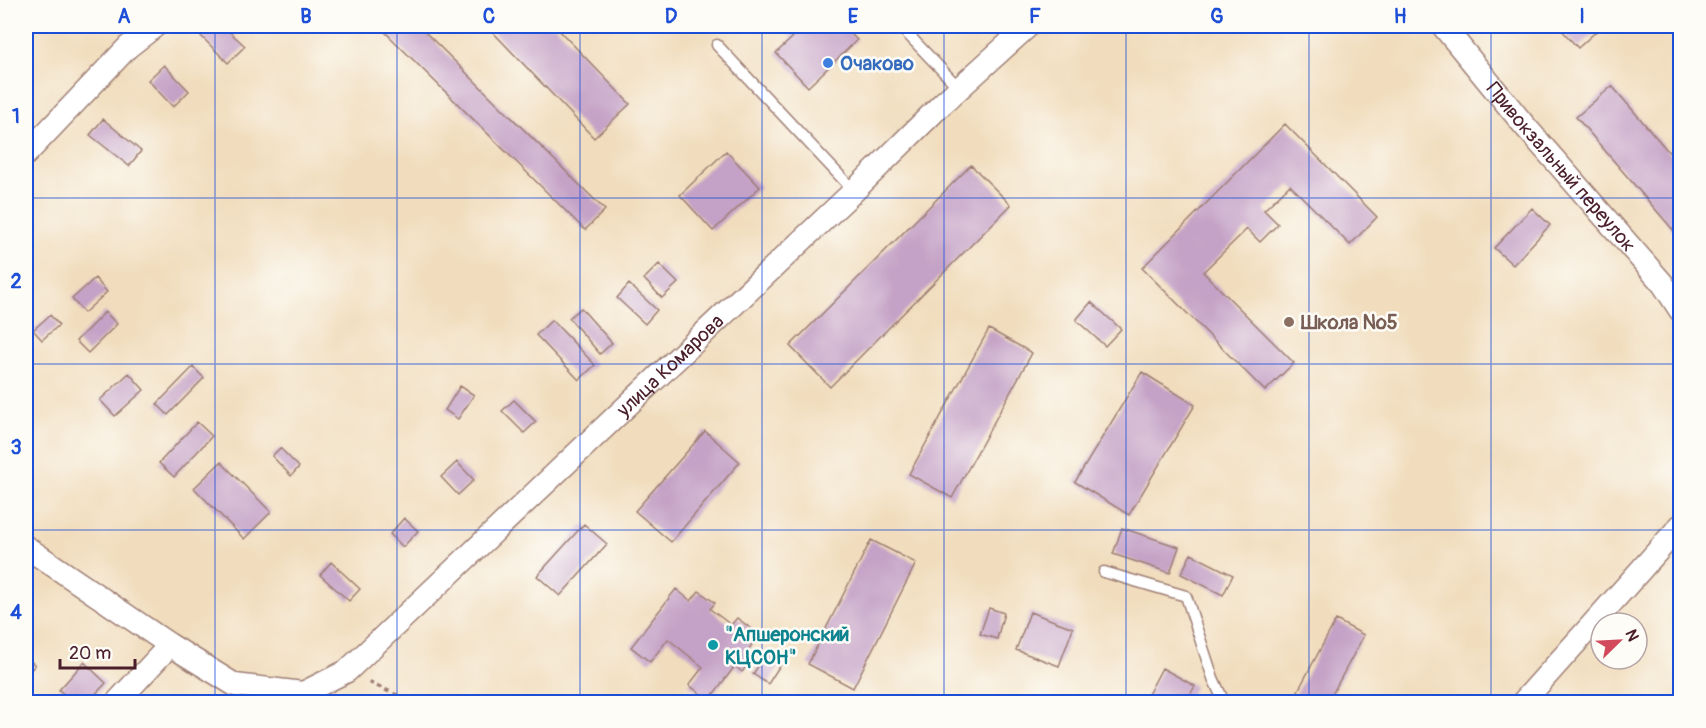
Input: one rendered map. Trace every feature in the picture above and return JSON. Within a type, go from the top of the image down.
[{"type":"street","points":[[26,154],[128,47],[154,26]]},
{"type":"street","name":"улица Комарова","points":[[170,645],[235,685],[303,693],[347,671],[854,191],[959,87],[1028,26]]},
{"type":"street","name":"Привокзальный переулок","points":[[1443,26],[1524,126],[1663,284],[1680,310]]},
{"type":"street","points":[[1523,702],[1680,526]]},
{"type":"street","points":[[26,547],[170,645],[117,702]]},
{"type":"lane","points":[[900,26],[959,87]]},
{"type":"lane","points":[[717,45],[854,191]]},
{"type":"lane","points":[[1104,572],[1186,597],[1213,678],[1224,702]]},
{"type":"path","points":[[347,671],[411,702]]},
{"type":"building","points":[[211,26],[223,26],[245,46],[228,63],[201,36]]},
{"type":"building","points":[[379,26],[419,26],[605,210],[585,230]]},
{"type":"building","points":[[487,26],[555,26],[630,104],[594,138]]},
{"type":"building","points":[[781,26],[843,26],[857,40],[808,87],[776,53],[792,38]]},
{"type":"building","points":[[1558,26],[1602,26],[1578,48]]},
{"type":"building","points":[[164,65],[189,91],[173,107],[148,80]]},
{"type":"building","points":[[1612,86],[1680,165],[1680,238],[1576,117]]},
{"type":"building","points":[[103,119],[141,151],[129,166],[90,135]]},
{"type":"building","points":[[1285,124],[1377,217],[1350,245],[1290,185],[1264,210],[1278,224],[1260,242],[1247,229],[1203,272],[1294,363],[1265,391],[1142,268]]},
{"type":"building","points":[[726,151],[760,187],[713,231],[680,195]]},
{"type":"building","points":[[971,165],[1011,205],[830,387],[790,346]]},
{"type":"building","points":[[1532,208],[1550,225],[1513,265],[1494,248]]},
{"type":"building","points":[[659,264],[678,283],[662,298],[644,279]]},
{"type":"building","points":[[95,278],[107,292],[84,313],[72,299]]},
{"type":"building","points":[[629,284],[657,310],[645,324],[617,298]]},
{"type":"building","points":[[1091,302],[1121,329],[1105,346],[1076,320]]},
{"type":"building","points":[[581,308],[612,343],[600,354],[569,318]]},
{"type":"building","points":[[105,312],[117,324],[88,353],[76,341]]},
{"type":"building","points":[[50,315],[59,325],[42,340],[33,330]]},
{"type":"building","points":[[552,320],[595,365],[579,380],[536,335]]},
{"type":"building","points":[[989,329],[1032,353],[952,498],[909,474]]},
{"type":"building","points":[[193,367],[204,378],[168,415],[157,404]]},
{"type":"building","points":[[1142,372],[1195,405],[1129,515],[1075,482]]},
{"type":"building","points":[[129,373],[144,390],[115,416],[100,400]]},
{"type":"building","points":[[460,386],[474,395],[458,419],[445,410]]},
{"type":"building","points":[[514,400],[536,422],[524,433],[502,411]]},
{"type":"building","points":[[197,422],[212,436],[174,477],[159,463]]},
{"type":"building","points":[[705,431],[740,462],[671,542],[635,511]]},
{"type":"building","points":[[280,448],[299,467],[291,476],[272,456]]},
{"type":"building","points":[[221,462],[271,512],[244,539],[194,488]]},
{"type":"building","points":[[457,462],[474,480],[458,495],[441,477]]},
{"type":"building","points":[[404,518],[418,531],[403,547],[390,534]]},
{"type":"building","points":[[584,524],[607,544],[560,596],[537,576]]},
{"type":"building","points":[[1122,528],[1179,547],[1170,573],[1113,554]]},
{"type":"building","points":[[871,540],[916,563],[853,688],[808,664]]},
{"type":"building","points":[[1191,554],[1233,575],[1223,595],[1181,574]]},
{"type":"building","points":[[331,562],[360,589],[349,601],[320,575]]},
{"type":"building","name":"\"Апшеронский КЦСОН\"","points":[[676,589],[691,601],[699,591],[715,603],[710,609],[731,625],[737,618],[753,630],[747,638],[753,643],[747,652],[754,657],[742,672],[735,666],[709,700],[689,685],[703,667],[668,639],[650,662],[631,647]]},
{"type":"building","points":[[989,608],[1004,613],[997,639],[980,634]]},
{"type":"building","points":[[1030,612],[1073,628],[1059,666],[1016,650]]},
{"type":"building","points":[[1336,620],[1364,635],[1328,702],[1292,702]]},
{"type":"building","points":[[768,650],[784,659],[768,684],[753,674]]},
{"type":"building","points":[[26,657],[35,665],[26,676]]},
{"type":"building","points":[[84,662],[106,683],[88,702],[73,702],[59,690]]},
{"type":"building","points":[[1162,668],[1195,686],[1186,702],[1144,702]]},
{"type":"place","name":"Очаково","points":[[828,63]]},
{"type":"place","name":"Школа №5","points":[[1289,322]]},
{"type":"place","name":"\"Апшеронский КЦСОН\"","points":[[713,645]]}]
